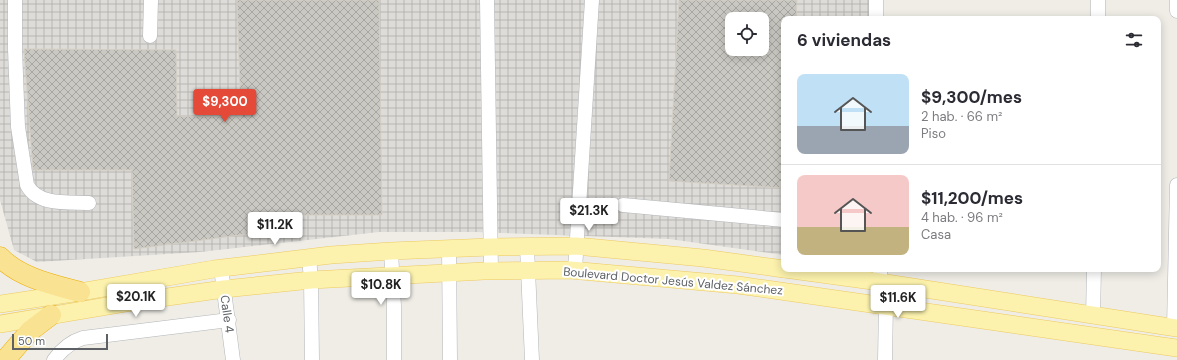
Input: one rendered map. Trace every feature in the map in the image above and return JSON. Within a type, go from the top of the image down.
[{"type":"highway","points":[[0,257],[6,263],[30,276],[51,284],[80,292]]},
{"type":"highway","points":[[5,360],[30,331],[51,315]]},
{"type":"main road","name":"Boulevard Doctor Jesús Valdez Sánchez","points":[[0,304],[221,268],[309,257],[391,251],[527,246],[576,246],[703,258],[781,269]]},
{"type":"main road","name":"Boulevard Doctor Jesús Valdez Sánchez","points":[[0,324],[224,289],[311,280],[491,271],[575,270],[738,285],[886,305],[1177,348]]},
{"type":"main road","name":"Boulevard Doctor Jesús Valdez Sánchez","points":[[833,272],[880,276],[1093,316],[1176,328]]},
{"type":"street","points":[[15,0],[18,127],[26,185],[30,191],[44,199],[58,202],[89,203]]},
{"type":"street","points":[[150,36],[151,0]]},
{"type":"street","points":[[487,0],[491,271]]},
{"type":"street","points":[[575,270],[592,0]]},
{"type":"street","points":[[876,0],[876,16]]},
{"type":"street","points":[[1098,0],[1098,16]]},
{"type":"street","points":[[1177,0],[1177,11]]},
{"type":"street","points":[[1176,328],[1177,185]]},
{"type":"street","points":[[624,205],[781,220]]},
{"type":"street","points":[[527,246],[532,360]]},
{"type":"street","points":[[449,249],[450,360]]},
{"type":"street","points":[[391,251],[394,306],[394,360]]},
{"type":"street","points":[[309,257],[311,280],[312,360]]},
{"type":"street","name":"Calle 4","points":[[221,268],[229,320],[233,360]]},
{"type":"street","points":[[1093,316],[1094,272]]},
{"type":"street","points":[[880,276],[886,305],[885,360]]},
{"type":"street","points":[[61,358],[74,341],[83,338],[229,320]]},
{"type":"shaded area","points":[[0,0],[882,0],[882,16],[781,16],[781,255],[669,239],[476,232],[379,232],[200,252],[37,262],[14,250],[0,200]]},
{"type":"building","points":[[237,0],[379,0],[382,215],[249,215],[248,234],[134,249],[132,170],[33,170],[24,49],[176,50],[177,116],[241,117]]},
{"type":"building","points":[[679,0],[797,0],[796,16],[781,16],[781,188],[669,181]]}]
